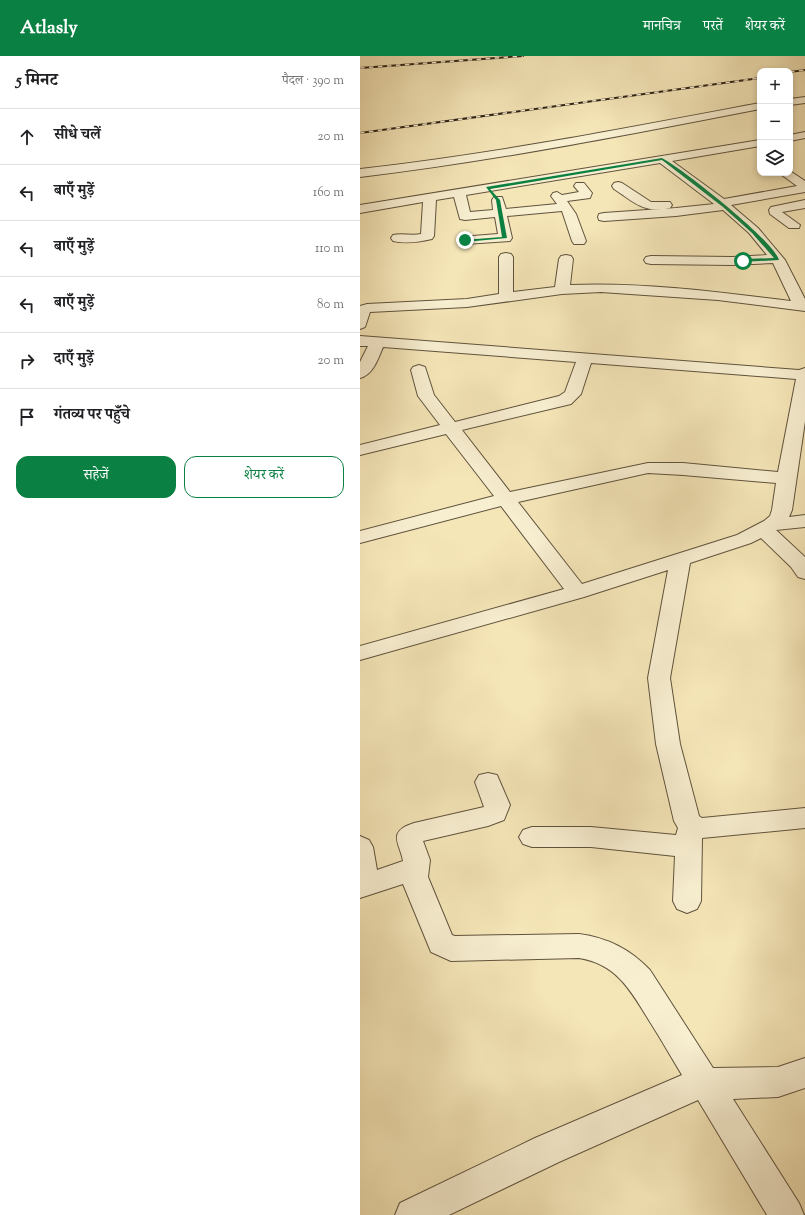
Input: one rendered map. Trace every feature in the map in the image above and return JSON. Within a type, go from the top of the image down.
[{"type":"street","points":[[793,102],[805,100]]},
{"type":"street","points":[[360,173],[427,164],[638,129],[732,113],[757,107]]},
{"type":"street","points":[[360,209],[538,180],[757,151]]},
{"type":"street","points":[[667,163],[719,202],[754,232],[777,259],[803,307]]},
{"type":"street","points":[[789,176],[805,187]]},
{"type":"street","points":[[538,180],[563,203],[570,214],[579,241]]},
{"type":"street","points":[[459,192],[465,216],[500,213],[563,203],[586,195],[580,186]]},
{"type":"street","points":[[618,186],[649,206],[719,202]]},
{"type":"street","points":[[604,217],[676,212],[719,202],[805,187]]},
{"type":"street","points":[[465,240],[505,238],[499,204],[496,197],[487,188]]},
{"type":"street","points":[[398,238],[416,239],[427,236],[430,197]]},
{"type":"street","points":[[799,224],[776,214],[775,210],[805,204]]},
{"type":"street","points":[[754,232],[799,224]]},
{"type":"street","points":[[506,257],[506,298]]},
{"type":"street","points":[[562,290],[566,259]]},
{"type":"street","points":[[651,260],[732,261],[777,259]]},
{"type":"street","points":[[360,324],[362,310],[367,308],[467,303],[562,290],[602,288],[718,296],[803,307]]},
{"type":"street","points":[[360,341],[585,359],[805,374],[786,478],[782,510],[779,518],[768,527],[744,538],[577,592],[360,653]]},
{"type":"street","points":[[360,373],[365,368],[378,342]]},
{"type":"street","points":[[360,450],[565,400],[573,394],[585,359]]},
{"type":"street","points":[[419,370],[426,396],[452,427],[577,592]]},
{"type":"street","points":[[360,537],[506,499],[624,472],[648,468],[683,469],[786,478]]},
{"type":"street","points":[[768,527],[805,521]]},
{"type":"street","points":[[768,527],[799,563],[805,573]]},
{"type":"street","points":[[680,559],[659,678],[668,744],[686,816],[689,836],[687,901]]},
{"type":"street","points":[[488,782],[497,805],[495,812],[411,834],[410,840],[417,860],[414,877],[437,937],[441,943],[452,949],[579,946],[596,948],[610,954],[627,965],[640,979],[787,1215]]},
{"type":"street","points":[[689,836],[694,828],[805,818]]},
{"type":"street","points":[[532,837],[689,836]]},
{"type":"street","points":[[360,848],[362,886],[416,868]]},
{"type":"street","points":[[412,1215],[561,1144],[667,1096],[704,1083],[736,1084],[778,1082],[805,1073]]},
{"type":"railway","points":[[360,68],[523,56]]},
{"type":"railway","points":[[793,72],[805,70]]},
{"type":"railway","points":[[360,133],[757,78]]},
{"type":"route","points":[[465,240],[505,238],[498,200],[487,188],[662,159],[725,206],[754,232],[777,259],[743,261]]}]
